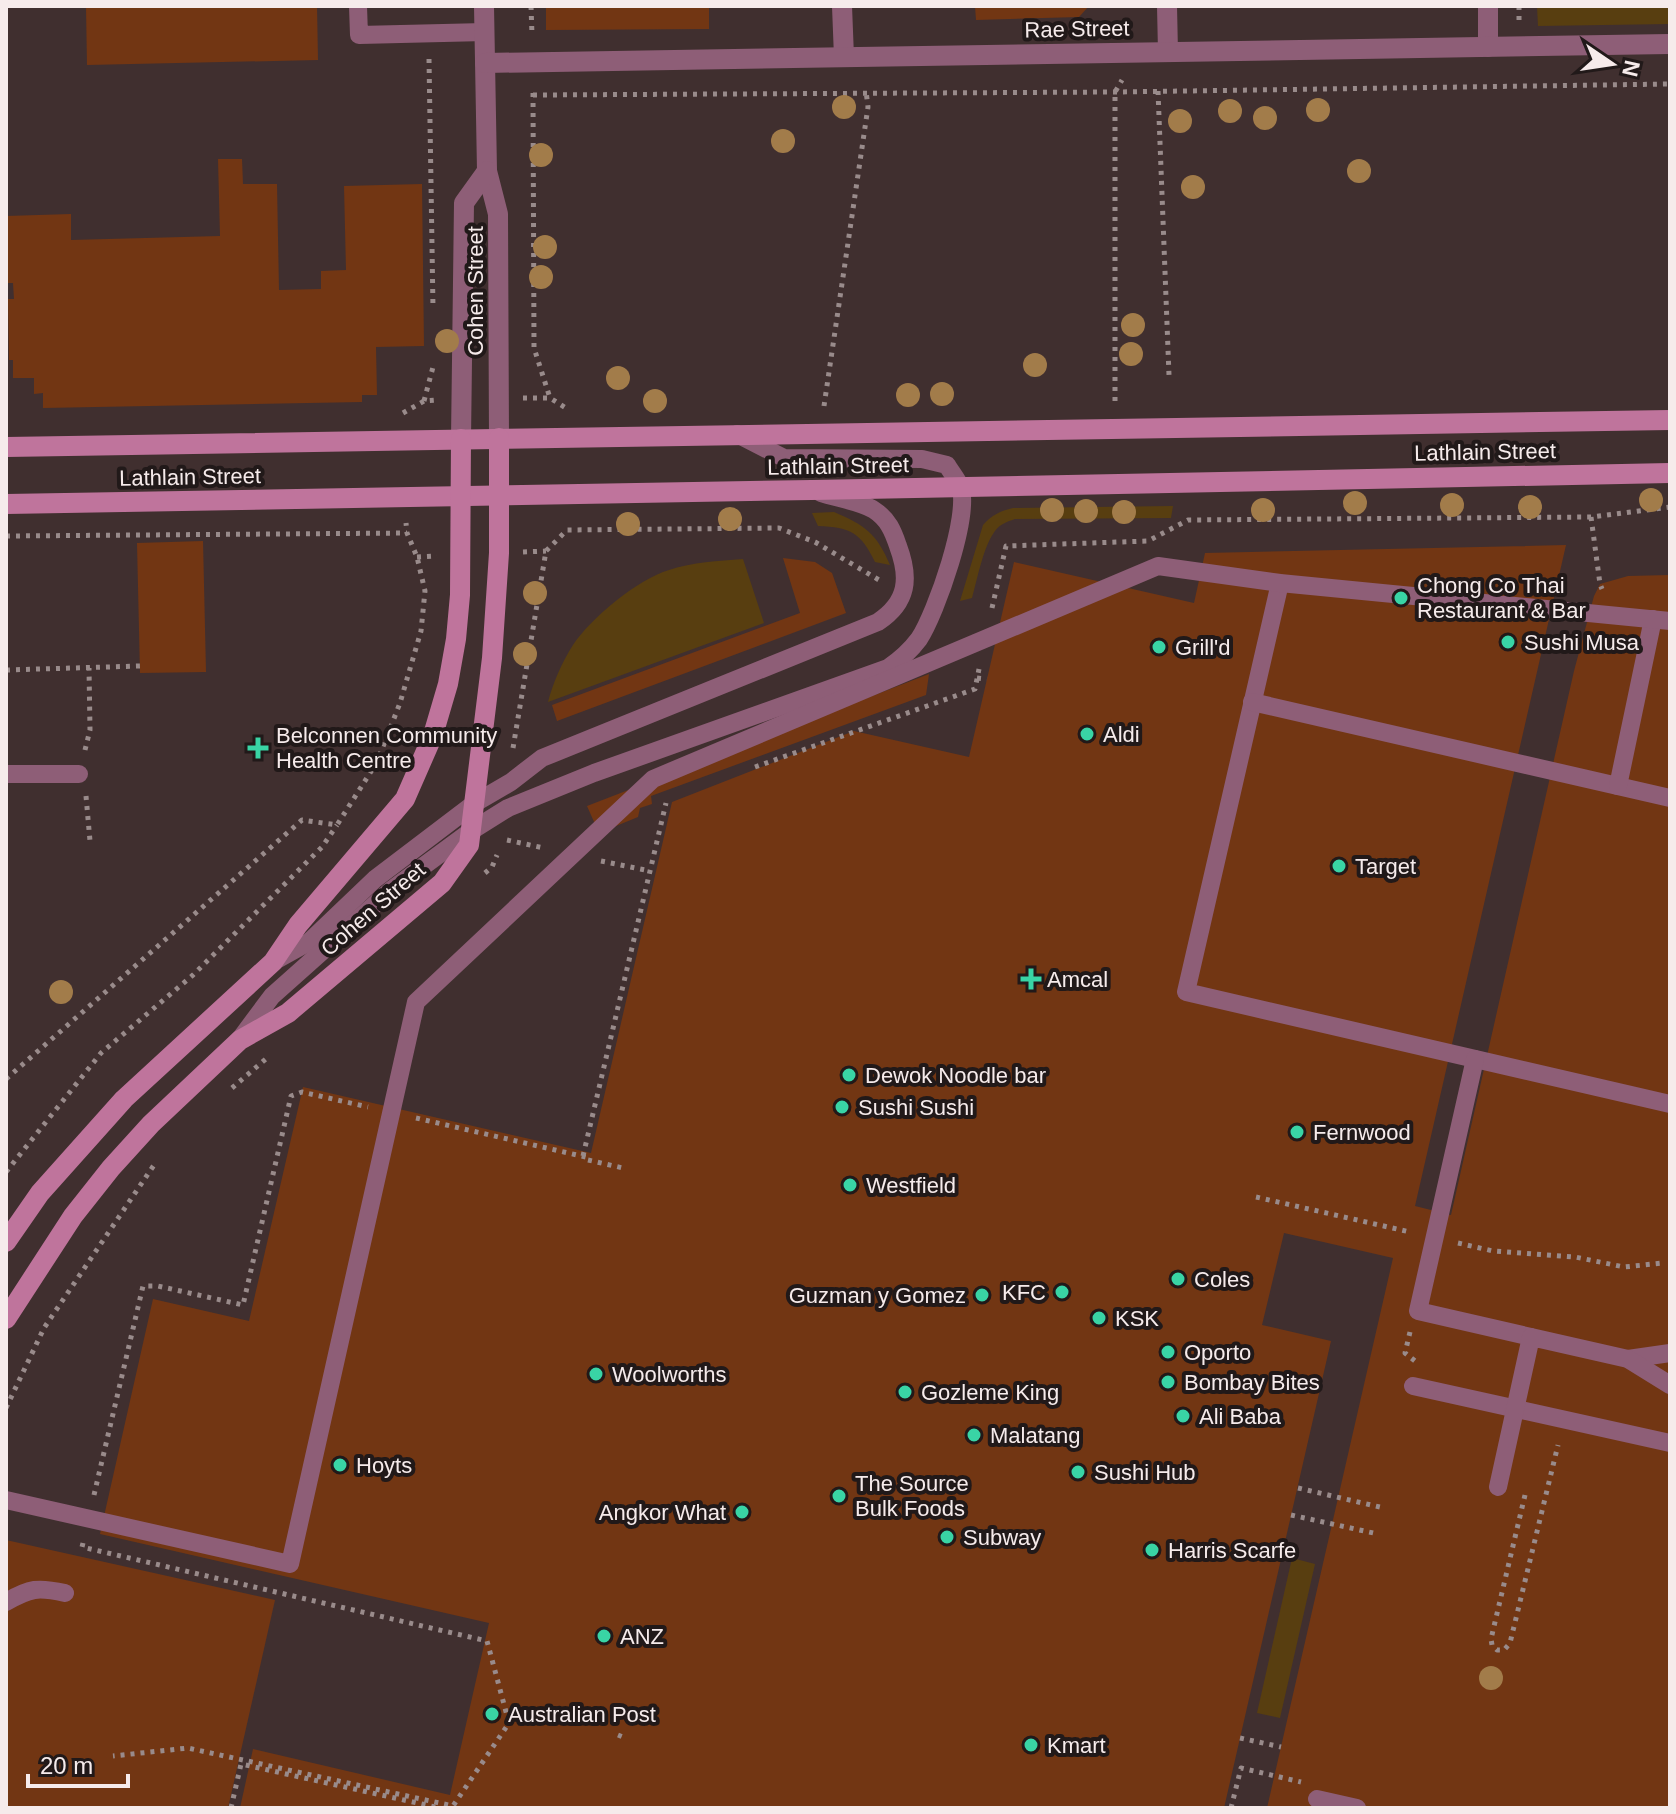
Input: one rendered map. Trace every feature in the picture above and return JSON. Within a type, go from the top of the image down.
[{"type":"street","name":"Cohen Street","points":[[6,1319],[73,1216],[151,1124],[240,1040],[288,1013],[442,883],[469,845],[493,643],[499,553],[498,214],[487,171],[484,6]]},
{"type":"street","points":[[842,6],[844,57]]},
{"type":"street","points":[[1167,6],[1168,52]]},
{"type":"street","points":[[1488,6],[1488,47]]},
{"type":"street","name":"Rae Street","points":[[485,63],[1670,44]]},
{"type":"street","name":"Cohen Street","points":[[6,1242],[40,1193],[124,1099],[273,962],[298,925],[405,799],[433,735],[448,684],[456,639],[460,595],[464,203],[487,171]]},
{"type":"street","name":"Lathlain Street","points":[[6,447],[1670,420]]},
{"type":"street","name":"Lathlain Street","points":[[6,504],[1670,473]]},
{"type":"lane","points":[[358,6],[359,35],[485,32]]},
{"type":"lane","points":[[471,831],[508,808],[594,773],[888,668],[918,640],[933,612],[960,528],[961,488],[947,465],[922,459],[784,458],[737,434]]},
{"type":"lane","points":[[273,962],[309,942],[375,879],[475,803],[511,782],[542,758],[886,617],[902,594],[905,574],[905,564],[890,524],[873,509],[812,490]]},
{"type":"lane","points":[[6,1500],[290,1564],[385,1112],[416,1002],[653,779],[1158,566],[1280,583],[1662,620],[1618,786]]},
{"type":"lane","points":[[1280,583],[1186,992],[1670,1104]]},
{"type":"lane","points":[[1252,702],[1670,798]]},
{"type":"lane","points":[[6,774],[79,774]]},
{"type":"lane","points":[[1475,1059],[1418,1311],[1628,1359],[1670,1385]]},
{"type":"lane","points":[[1498,1487],[1531,1337]]},
{"type":"lane","points":[[1628,1359],[1670,1353]]},
{"type":"lane","points":[[1413,1386],[1670,1443]]},
{"type":"lane","points":[[6,1602],[26,1590],[44,1588],[65,1593]]},
{"type":"lane","points":[[1312,1791],[1357,1808]]},
{"type":"path","points":[[429,33],[433,320]]},
{"type":"path","points":[[568,410],[550,398],[534,348],[533,95],[1115,92],[1670,84]]},
{"type":"path","points":[[1158,91],[1169,375]]},
{"type":"path","points":[[824,406],[868,107],[866,92]]},
{"type":"path","points":[[1115,92],[1115,401]]},
{"type":"path","points":[[402,414],[424,401],[433,366]]},
{"type":"path","points":[[990,618],[1006,546],[1148,541],[1188,520],[1591,517],[1670,507]]},
{"type":"path","points":[[1591,517],[1600,584]]},
{"type":"path","points":[[511,782],[509,769],[546,551],[567,530],[779,528],[815,542]]},
{"type":"path","points":[[6,536],[407,533],[417,557],[425,591],[421,631],[400,703],[377,762],[322,847],[193,975],[101,1053],[6,1172]]},
{"type":"path","points":[[6,670],[140,666]]},
{"type":"path","points":[[977,678],[987,679]]},
{"type":"path","points":[[755,768],[975,689]]},
{"type":"path","points":[[411,1117],[586,1157],[666,799]]},
{"type":"path","points":[[502,839],[507,828],[508,808]]},
{"type":"path","points":[[6,1079],[302,820],[337,825]]},
{"type":"path","points":[[480,876],[492,867],[497,853]]},
{"type":"path","points":[[223,1096],[269,1056]]},
{"type":"path","points":[[93,1501],[143,1286],[158,1286],[243,1305],[291,1096],[302,1092],[623,1168]]},
{"type":"path","points":[[319,1099],[385,1112]]},
{"type":"path","points":[[6,1408],[44,1328],[157,1160]]},
{"type":"path","points":[[1256,1197],[1416,1233]]},
{"type":"path","points":[[1456,1243],[1493,1251],[1575,1257],[1624,1267],[1663,1263]]},
{"type":"path","points":[[1526,1493],[1491,1639],[1497,1650],[1504,1650],[1510,1643],[1560,1437]]},
{"type":"path","points":[[1298,1488],[1384,1508]]},
{"type":"path","points":[[1291,1515],[1378,1534]]},
{"type":"path","points":[[86,1532],[82,1547],[487,1641],[509,1723],[453,1806],[188,1748],[113,1756]]},
{"type":"path","points":[[1240,1738],[1281,1747]]},
{"type":"path","points":[[231,1808],[241,1764],[440,1808]]},
{"type":"path","points":[[1231,1808],[1241,1768],[1312,1791]]},
{"type":"shaded area","points":[[1537,6],[1670,6],[1670,24],[1538,26]]},
{"type":"shaded area","points":[[1173,506],[1171,518],[1015,519],[1005,523],[989,540],[972,598],[960,601],[983,525],[1000,512],[1013,508]]},
{"type":"shaded area","points":[[834,512],[869,532],[890,565],[875,562],[860,538],[847,530],[818,526],[812,513]]},
{"type":"shaded area","points":[[743,559],[764,623],[548,702],[558,673],[573,645],[591,623],[616,601],[643,582],[678,567]]},
{"type":"shaded area","points":[[1292,1558],[1315,1564],[1280,1718],[1257,1713]]},
{"type":"building","points":[[86,6],[317,6],[318,60],[87,65]]},
{"type":"building","points":[[546,6],[709,6],[709,29],[546,30]]},
{"type":"building","points":[[975,6],[1089,6],[1079,17],[976,20]]},
{"type":"building","points":[[218,159],[242,159],[243,184],[277,184],[279,290],[321,289],[321,271],[346,270],[344,186],[422,184],[424,346],[376,347],[377,395],[362,395],[362,402],[43,408],[43,393],[34,394],[34,378],[13,378],[13,360],[9,360],[8,299],[14,299],[13,283],[7,283],[6,216],[71,214],[71,240],[220,236]]},
{"type":"building","points":[[203,541],[206,672],[140,673],[137,543]]},
{"type":"building","name":"Westfield","points":[[1566,545],[1415,1206],[1451,1215],[1574,671],[1594,596],[1600,584],[1628,576],[1670,575],[1670,1808],[1267,1808],[1393,1258],[1284,1233],[1262,1325],[1331,1341],[1224,1808],[240,1808],[253,1749],[450,1795],[489,1623],[100,1534],[153,1299],[249,1321],[303,1087],[591,1153],[672,802],[854,731],[969,757],[1014,562],[1194,603],[1205,553]]},
{"type":"building","points":[[783,558],[815,562],[832,573],[846,613],[557,721],[552,705],[800,613]]},
{"type":"building","points":[[929,674],[926,695],[651,796],[652,804],[640,808],[638,817],[599,833],[587,806]]},
{"type":"building","points":[[6,1540],[275,1600],[228,1808],[6,1808]]},
{"type":"place","name":"Chong Co Thai Restaurant & Bar","points":[[1401,598]]},
{"type":"place","name":"Sushi Musa","points":[[1508,642]]},
{"type":"place","name":"Grill'd","points":[[1159,647]]},
{"type":"place","name":"Aldi","points":[[1087,734]]},
{"type":"place","name":"Belconnen Community Health Centre","points":[[258,748]]},
{"type":"place","name":"Target","points":[[1339,866]]},
{"type":"place","name":"Amcal","points":[[1031,979]]},
{"type":"place","name":"Dewok Noodle bar","points":[[849,1075]]},
{"type":"place","name":"Sushi Sushi","points":[[842,1107]]},
{"type":"place","name":"Fernwood","points":[[1297,1132]]},
{"type":"place","name":"Westfield","points":[[850,1185]]},
{"type":"place","name":"Coles","points":[[1178,1279]]},
{"type":"place","name":"KFC","points":[[1062,1292]]},
{"type":"place","name":"Guzman y Gomez","points":[[982,1295]]},
{"type":"place","name":"KSK","points":[[1099,1318]]},
{"type":"place","name":"Oporto","points":[[1168,1352]]},
{"type":"place","name":"Woolworths","points":[[596,1374]]},
{"type":"place","name":"Bombay Bites","points":[[1168,1382]]},
{"type":"place","name":"Gozleme King","points":[[905,1392]]},
{"type":"place","name":"Ali Baba","points":[[1183,1416]]},
{"type":"place","name":"Malatang","points":[[974,1435]]},
{"type":"place","name":"Hoyts","points":[[340,1465]]},
{"type":"place","name":"Sushi Hub","points":[[1078,1472]]},
{"type":"place","name":"The Source Bulk Foods","points":[[839,1496]]},
{"type":"place","name":"Angkor What","points":[[742,1512]]},
{"type":"place","name":"Subway","points":[[947,1537]]},
{"type":"place","name":"Harris Scarfe","points":[[1152,1550]]},
{"type":"place","name":"ANZ","points":[[604,1636]]},
{"type":"place","name":"Australian Post","points":[[492,1714]]},
{"type":"place","name":"Kmart","points":[[1031,1745]]}]
